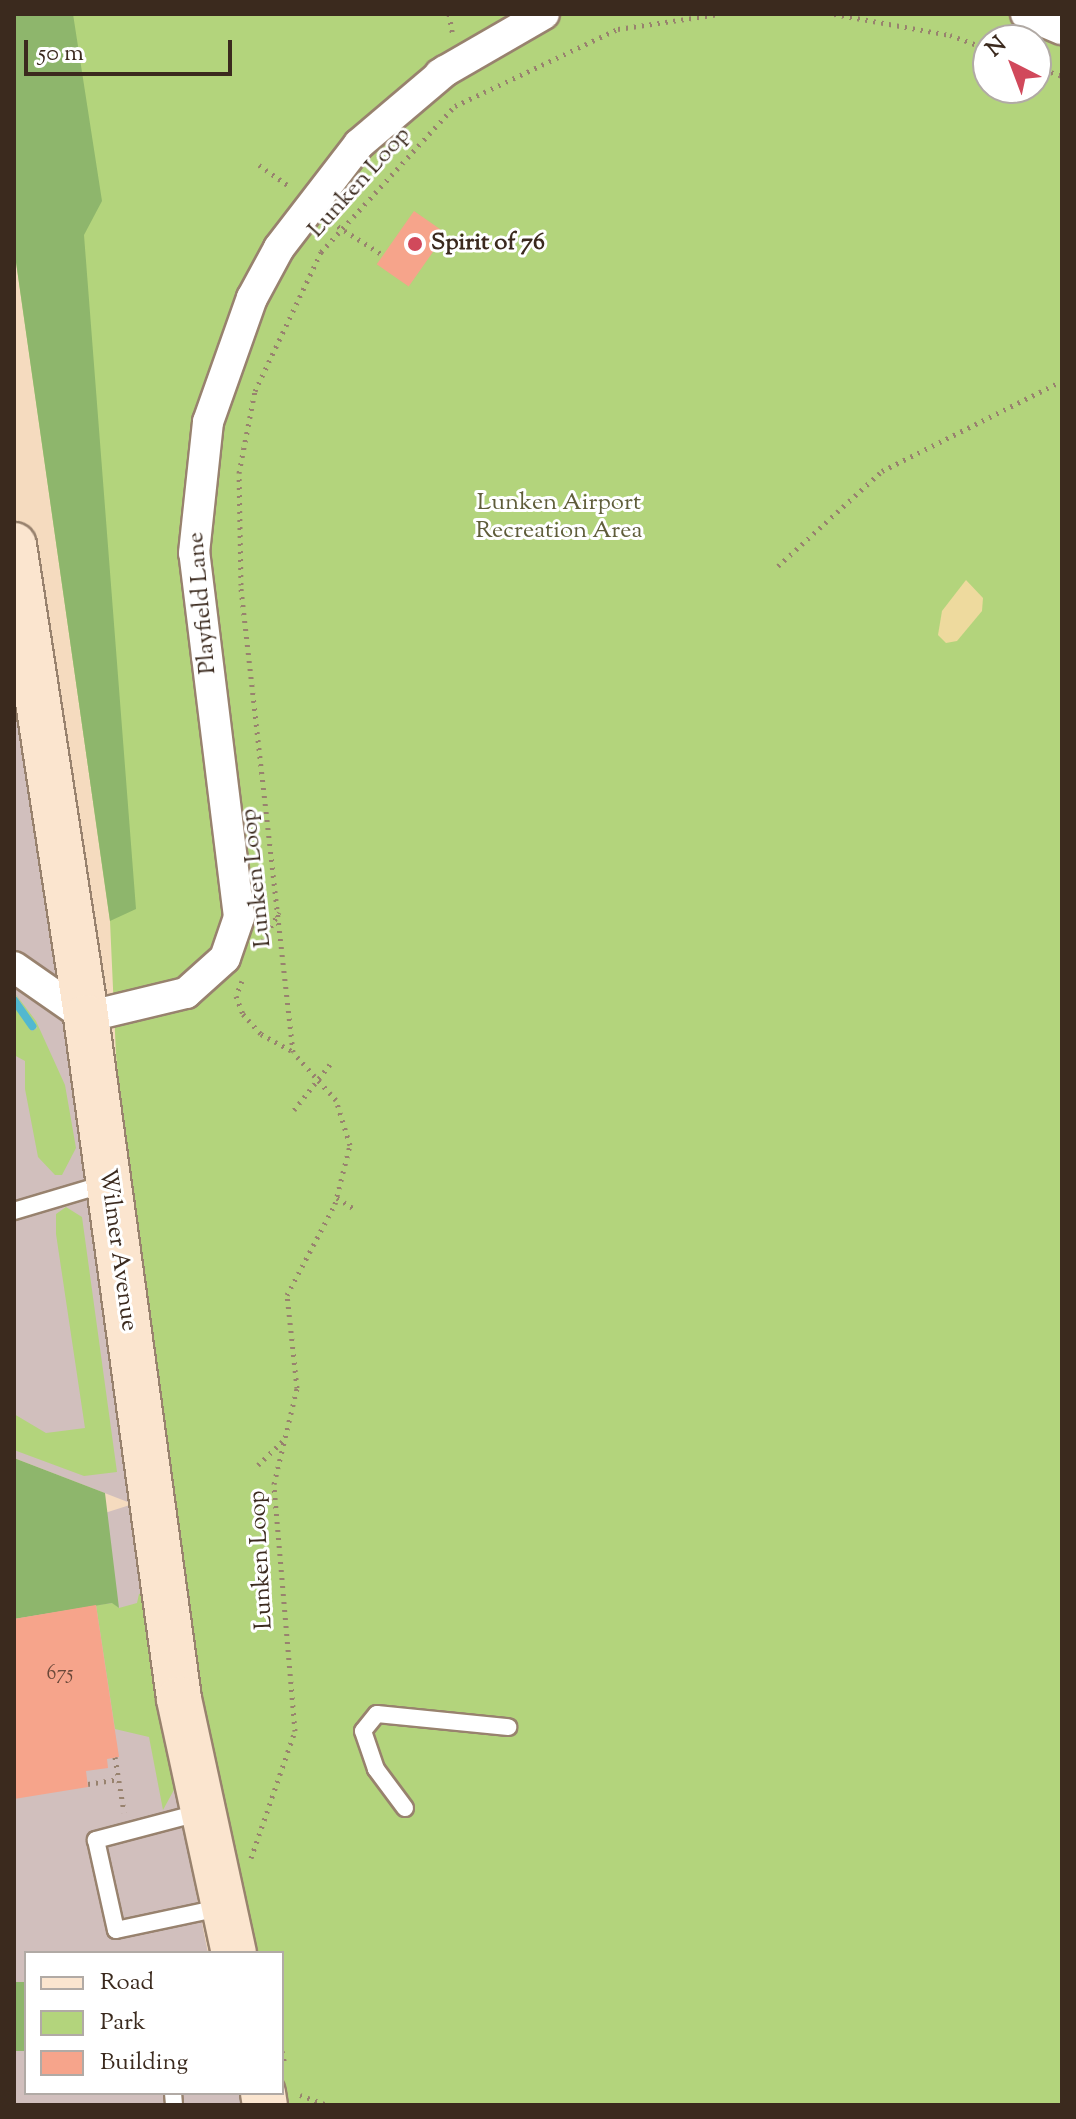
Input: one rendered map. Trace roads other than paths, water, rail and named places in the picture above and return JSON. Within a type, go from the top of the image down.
[{"type":"street","name":"Playfield Lane","points":[[86,1017],[186,993],[225,958],[239,917],[194,553],[208,422],[252,298],[279,248],[359,144],[442,72],[544,14]]},
{"type":"street","points":[[1026,14],[1062,29]]},
{"type":"street","name":"Wilmer Avenue","points":[[14,545],[86,1017],[158,1563],[203,1812],[234,1951]]},
{"type":"street","points":[[14,967],[86,1017]]},
{"type":"lane","points":[[14,1211],[108,1183]]},
{"type":"lane","points":[[405,1808],[376,1769],[363,1731],[377,1714],[508,1727]]},
{"type":"lane","points":[[203,1812],[96,1840],[116,1930],[224,1907]]},
{"type":"waterway","points":[[14,1000],[32,1026]]},
{"type":"place","name":"Spirit of 76","points":[[415,244]]},
{"type":"park label","name":"Lunken Airport Recreation Area","points":[[559,518]]}]
